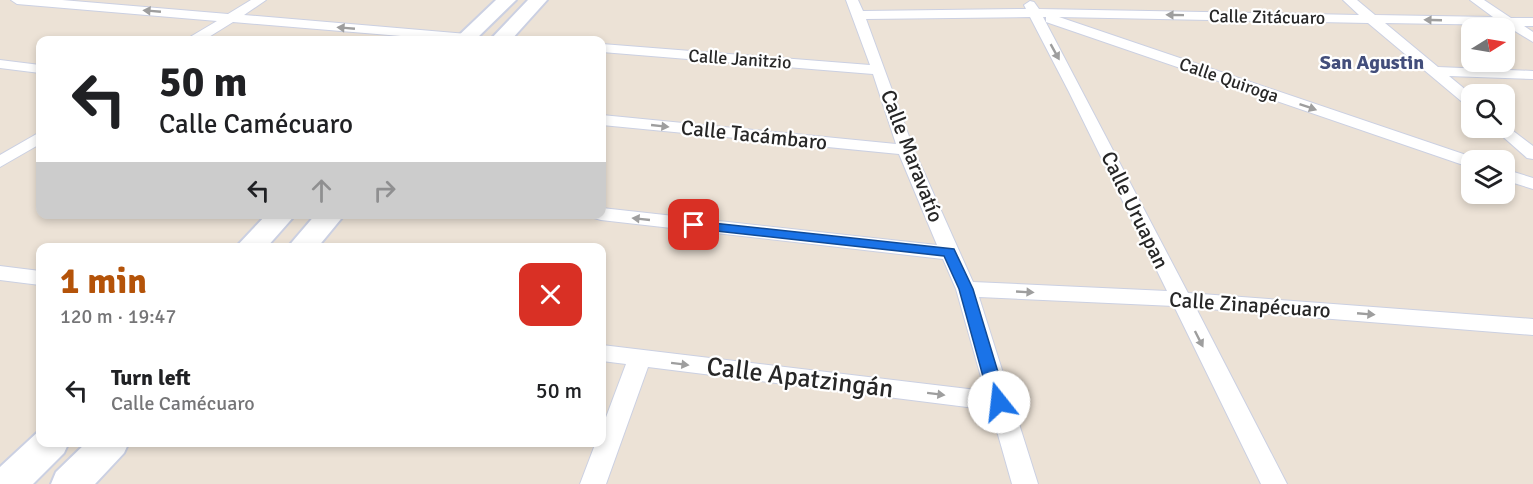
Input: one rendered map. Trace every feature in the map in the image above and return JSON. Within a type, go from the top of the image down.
[{"type":"main road","points":[[469,36],[507,0]]},
{"type":"main road","points":[[504,36],[538,0]]},
{"type":"main road","points":[[254,243],[278,219]]},
{"type":"main road","points":[[306,243],[327,219]]},
{"type":"main road","points":[[10,473],[44,447]]},
{"type":"main road","points":[[70,484],[106,447]]},
{"type":"street","points":[[17,0],[432,36]]},
{"type":"street","points":[[106,8],[120,0]]},
{"type":"street","points":[[202,36],[260,0]]},
{"type":"street","name":"Calle Quiroga","points":[[985,0],[1031,7],[1461,159]]},
{"type":"street","points":[[1349,0],[1461,94]]},
{"type":"street","points":[[1476,0],[1504,18]]},
{"type":"street","name":"Calle Zitácuaro","points":[[855,7],[1031,7],[1461,21]]},
{"type":"street","name":"Calle Maravatío","points":[[855,7],[906,150],[966,289],[1025,484]]},
{"type":"street","name":"Calle Uruapan","points":[[1031,7],[1077,92],[1179,299],[1274,484]]},
{"type":"street","name":"Calle Zitácuaro","points":[[1515,22],[1533,22]]},
{"type":"street","points":[[1515,25],[1533,38]]},
{"type":"street","name":"Calle Janitzio","points":[[606,48],[879,70]]},
{"type":"street","points":[[0,64],[36,68]]},
{"type":"street","points":[[1432,71],[1533,75]]},
{"type":"street","name":"Calle Tacámbaro","points":[[606,120],[906,150]]},
{"type":"street","points":[[1513,138],[1533,154]]},
{"type":"street","points":[[0,162],[7,152],[36,139]]},
{"type":"street","points":[[7,152],[36,156]]},
{"type":"street","points":[[1515,178],[1533,184]]},
{"type":"street","points":[[606,215],[949,253]]},
{"type":"street","points":[[0,273],[36,278]]},
{"type":"street","name":"Calle Zinapécuaro","points":[[966,289],[1179,299],[1533,327]]},
{"type":"street","name":"Calle Apatzingán","points":[[606,354],[999,402]]},
{"type":"street","points":[[593,484],[640,359]]},
{"type":"district","name":"San Agustin","points":[[1372,62]]},
{"type":"route","points":[[694,225],[949,253],[966,289],[999,402]]}]
